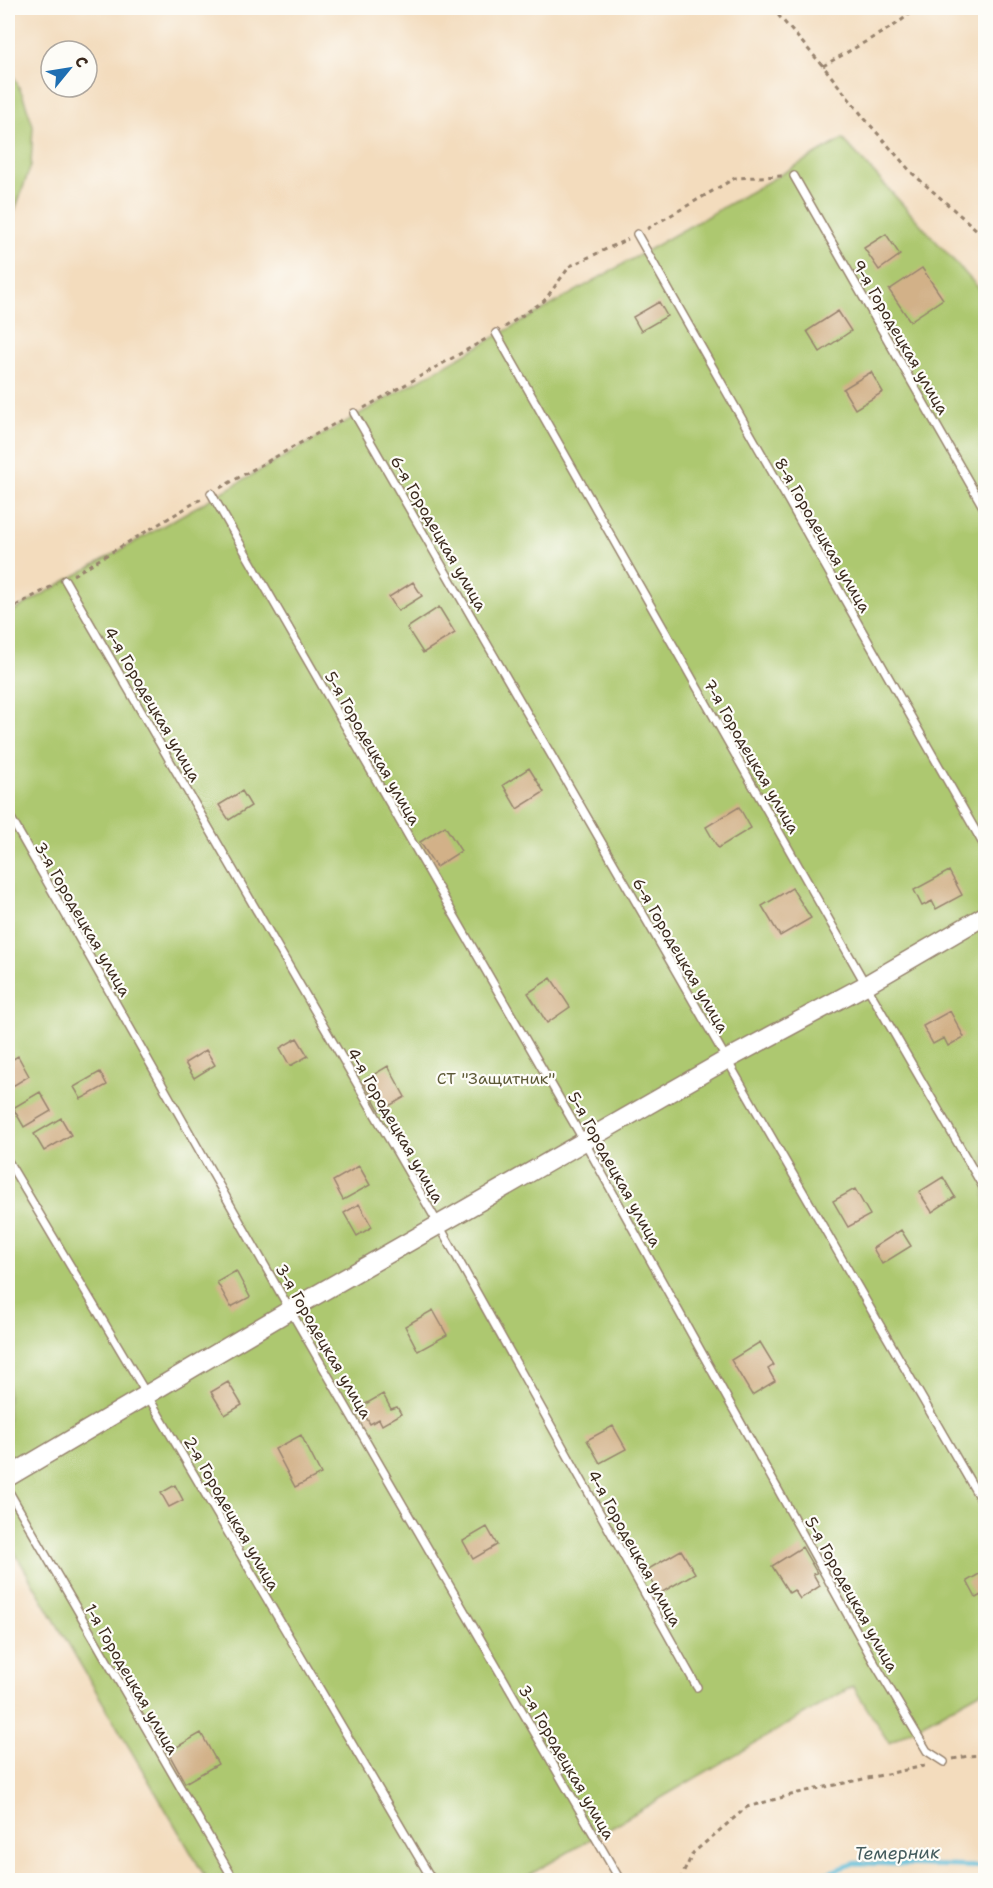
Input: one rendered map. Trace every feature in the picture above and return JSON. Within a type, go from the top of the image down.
[{"type":"street","points":[[8,1477],[146,1393],[584,1141],[726,1060],[866,985],[986,915]]},
{"type":"lane","name":"9-я Городецкая улица","points":[[794,176],[986,512]]},
{"type":"lane","name":"8-я Городецкая улица","points":[[637,234],[986,849]]},
{"type":"lane","name":"7-я Городецкая улица","points":[[496,333],[986,1192]]},
{"type":"lane","name":"6-я Городецкая улица","points":[[354,413],[986,1509]]},
{"type":"lane","name":"5-я Городецкая улица","points":[[211,493],[584,1141],[875,1664],[927,1751],[944,1762]]},
{"type":"lane","name":"4-я Городецкая улица","points":[[65,580],[439,1225],[697,1687]]},
{"type":"lane","name":"3-я Городецкая улица","points":[[8,813],[290,1310],[620,1881]]},
{"type":"lane","name":"2-я Городецкая улица","points":[[8,1161],[432,1881]]},
{"type":"lane","name":"1-я Городецкая улица","points":[[8,1490],[234,1881]]},
{"type":"path","points":[[772,8],[912,173],[986,238]]},
{"type":"path","points":[[823,66],[895,25],[918,8]]},
{"type":"path","points":[[8,610],[65,580],[211,493],[496,333],[544,301],[570,266],[637,234],[735,178],[794,176]]},
{"type":"path","points":[[680,1881],[693,1853],[747,1807],[802,1792],[968,1756],[986,1755]]},
{"type":"green space","points":[[8,64],[33,125],[31,165],[8,230]]},
{"type":"green space","name":"СТ \"Защитник\"","points":[[843,139],[985,295],[985,1689],[889,1743],[853,1686],[529,1875],[532,1880],[207,1880],[8,1541],[8,614]]},
{"type":"building","points":[[886,234],[900,255],[879,270],[864,248]]},
{"type":"building","points":[[922,268],[943,299],[910,321],[889,290]]},
{"type":"building","points":[[659,302],[667,316],[641,331],[633,317]]},
{"type":"building","points":[[838,311],[851,331],[820,352],[807,331]]},
{"type":"building","points":[[871,372],[883,392],[855,409],[843,389]]},
{"type":"building","points":[[413,582],[422,596],[398,611],[389,597]]},
{"type":"building","points":[[439,607],[455,633],[423,653],[407,628]]},
{"type":"building","points":[[529,768],[544,792],[517,809],[503,785]]},
{"type":"building","points":[[242,791],[251,806],[229,820],[219,805]]},
{"type":"building","points":[[739,807],[751,828],[718,848],[706,827]]},
{"type":"building","points":[[445,826],[461,851],[436,867],[420,842]]},
{"type":"building","points":[[949,871],[962,895],[936,909],[932,901],[922,906],[914,890]]},
{"type":"building","points":[[792,888],[811,918],[780,936],[762,906]]},
{"type":"building","points":[[551,978],[570,1007],[547,1023],[528,993]]},
{"type":"building","points":[[950,1011],[964,1037],[948,1046],[944,1038],[933,1044],[923,1026]]},
{"type":"building","points":[[297,1038],[308,1056],[290,1066],[280,1048]]},
{"type":"building","points":[[206,1050],[215,1065],[194,1078],[185,1063]]},
{"type":"building","points":[[18,1056],[29,1076],[8,1089],[8,1062]]},
{"type":"building","points":[[388,1066],[405,1097],[380,1111],[363,1081]]},
{"type":"building","points":[[100,1072],[107,1085],[81,1099],[74,1087]]},
{"type":"building","points":[[40,1092],[51,1111],[24,1127],[13,1108]]},
{"type":"building","points":[[61,1118],[71,1135],[44,1151],[34,1134]]},
{"type":"building","points":[[359,1166],[370,1185],[343,1200],[333,1181]]},
{"type":"building","points":[[943,1177],[955,1197],[932,1212],[919,1192]]},
{"type":"building","points":[[855,1189],[870,1215],[848,1227],[833,1201]]},
{"type":"building","points":[[359,1204],[372,1227],[357,1236],[344,1213]]},
{"type":"building","points":[[901,1230],[911,1246],[882,1264],[873,1248]]},
{"type":"building","points":[[236,1271],[250,1297],[231,1307],[217,1282]]},
{"type":"building","points":[[433,1310],[447,1335],[418,1351],[405,1326]]},
{"type":"building","points":[[760,1342],[774,1365],[768,1369],[775,1381],[752,1395],[731,1360]]},
{"type":"building","points":[[228,1382],[242,1405],[225,1415],[211,1392]]},
{"type":"building","points":[[383,1394],[391,1409],[397,1407],[401,1414],[382,1425],[379,1419],[370,1424],[360,1407]]},
{"type":"building","points":[[613,1426],[626,1449],[600,1463],[587,1440]]},
{"type":"building","points":[[301,1435],[321,1474],[295,1487],[275,1449]]},
{"type":"building","points":[[175,1485],[183,1500],[169,1507],[161,1493]]},
{"type":"building","points":[[487,1527],[497,1545],[473,1559],[463,1541]]},
{"type":"building","points":[[802,1547],[817,1573],[813,1574],[820,1586],[800,1599],[794,1590],[789,1593],[772,1566]]},
{"type":"building","points":[[681,1550],[695,1573],[659,1594],[645,1571]]},
{"type":"building","points":[[986,1570],[986,1592],[976,1598],[967,1581]]},
{"type":"building","points":[[201,1733],[218,1764],[185,1783],[168,1752]]},
{"type":"waterway","name":"Темерник","points":[[812,1880],[855,1863],[986,1867]]}]
